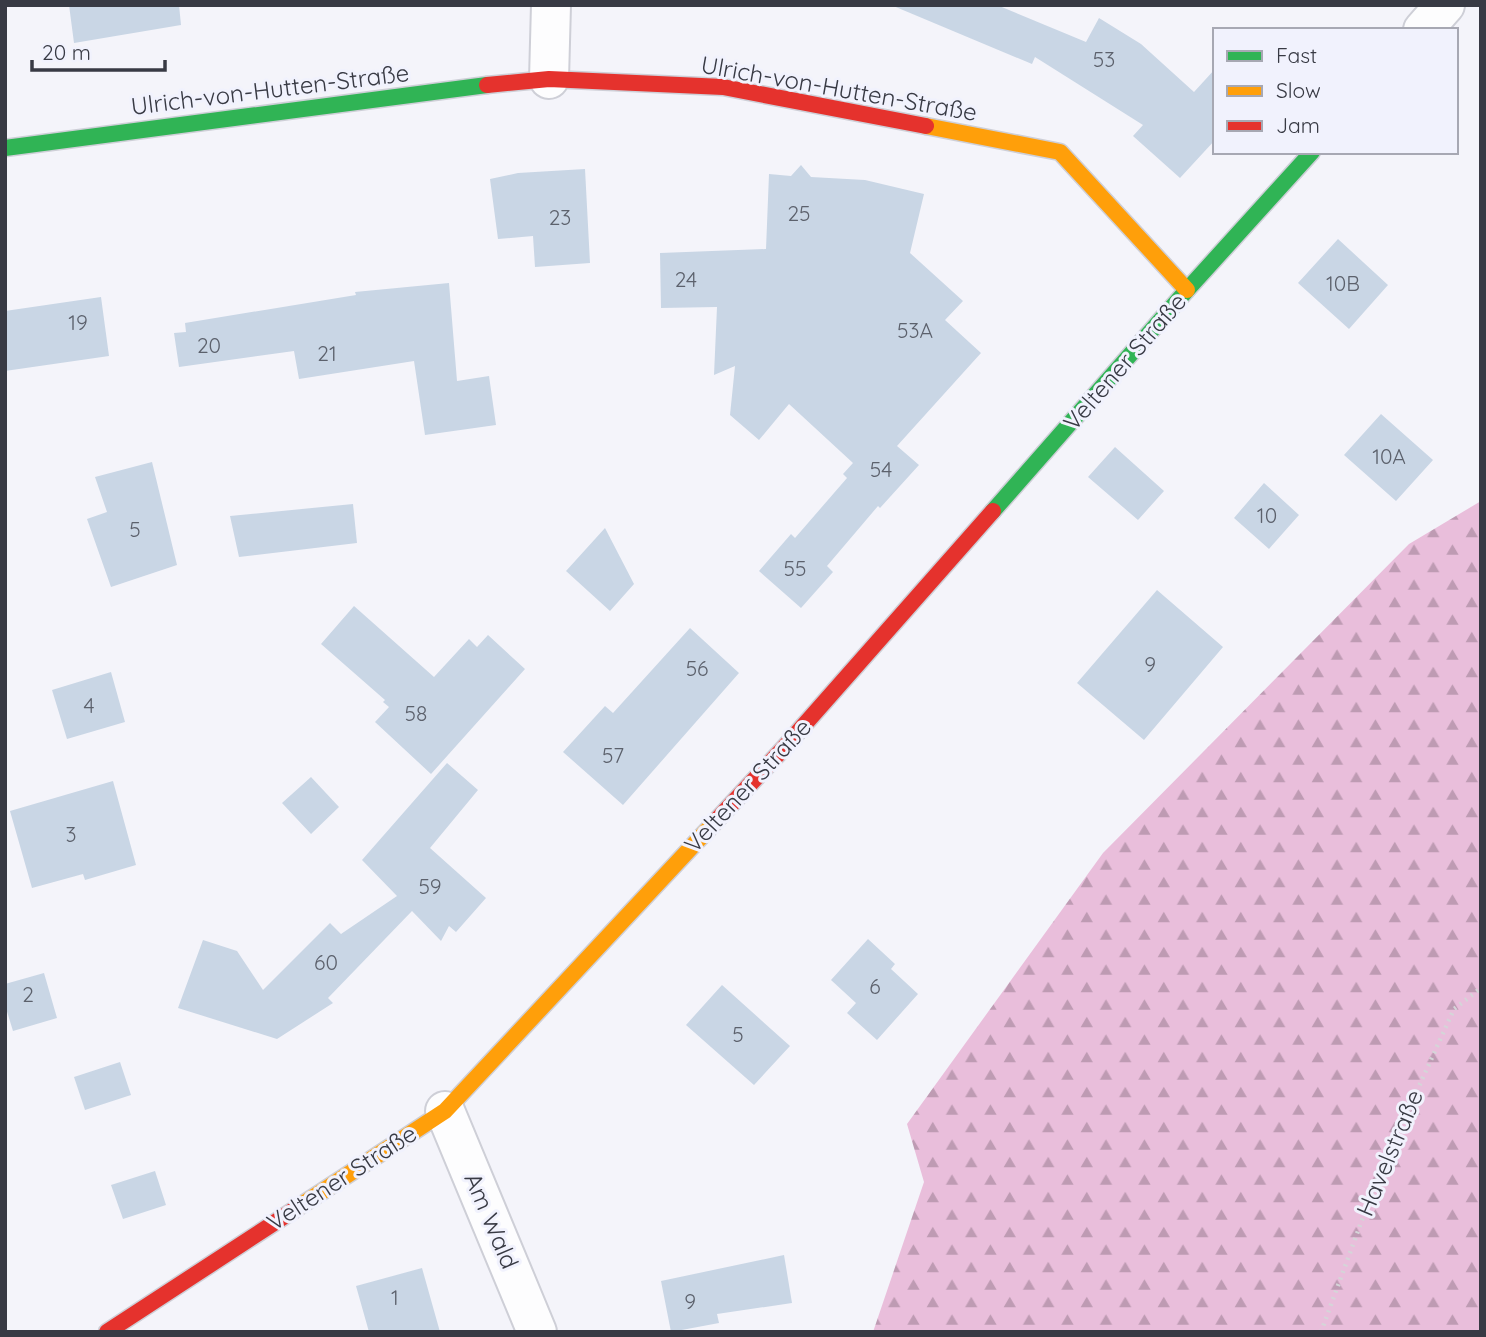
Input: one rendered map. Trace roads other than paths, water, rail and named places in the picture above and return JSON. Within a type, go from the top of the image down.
[{"type":"street","points":[[549,79],[551,5]]},
{"type":"street","points":[[1425,28],[1445,5]]},
{"type":"street","name":"Ulrich-von-Hutten-Straße","points":[[5,148],[477,86],[549,79],[723,87],[1060,152],[1187,290]]},
{"type":"street","name":"Veltener Straße","points":[[107,1332],[445,1111],[782,750],[1310,154]]},
{"type":"street","name":"Am Wald","points":[[445,1111],[537,1332]]}]
